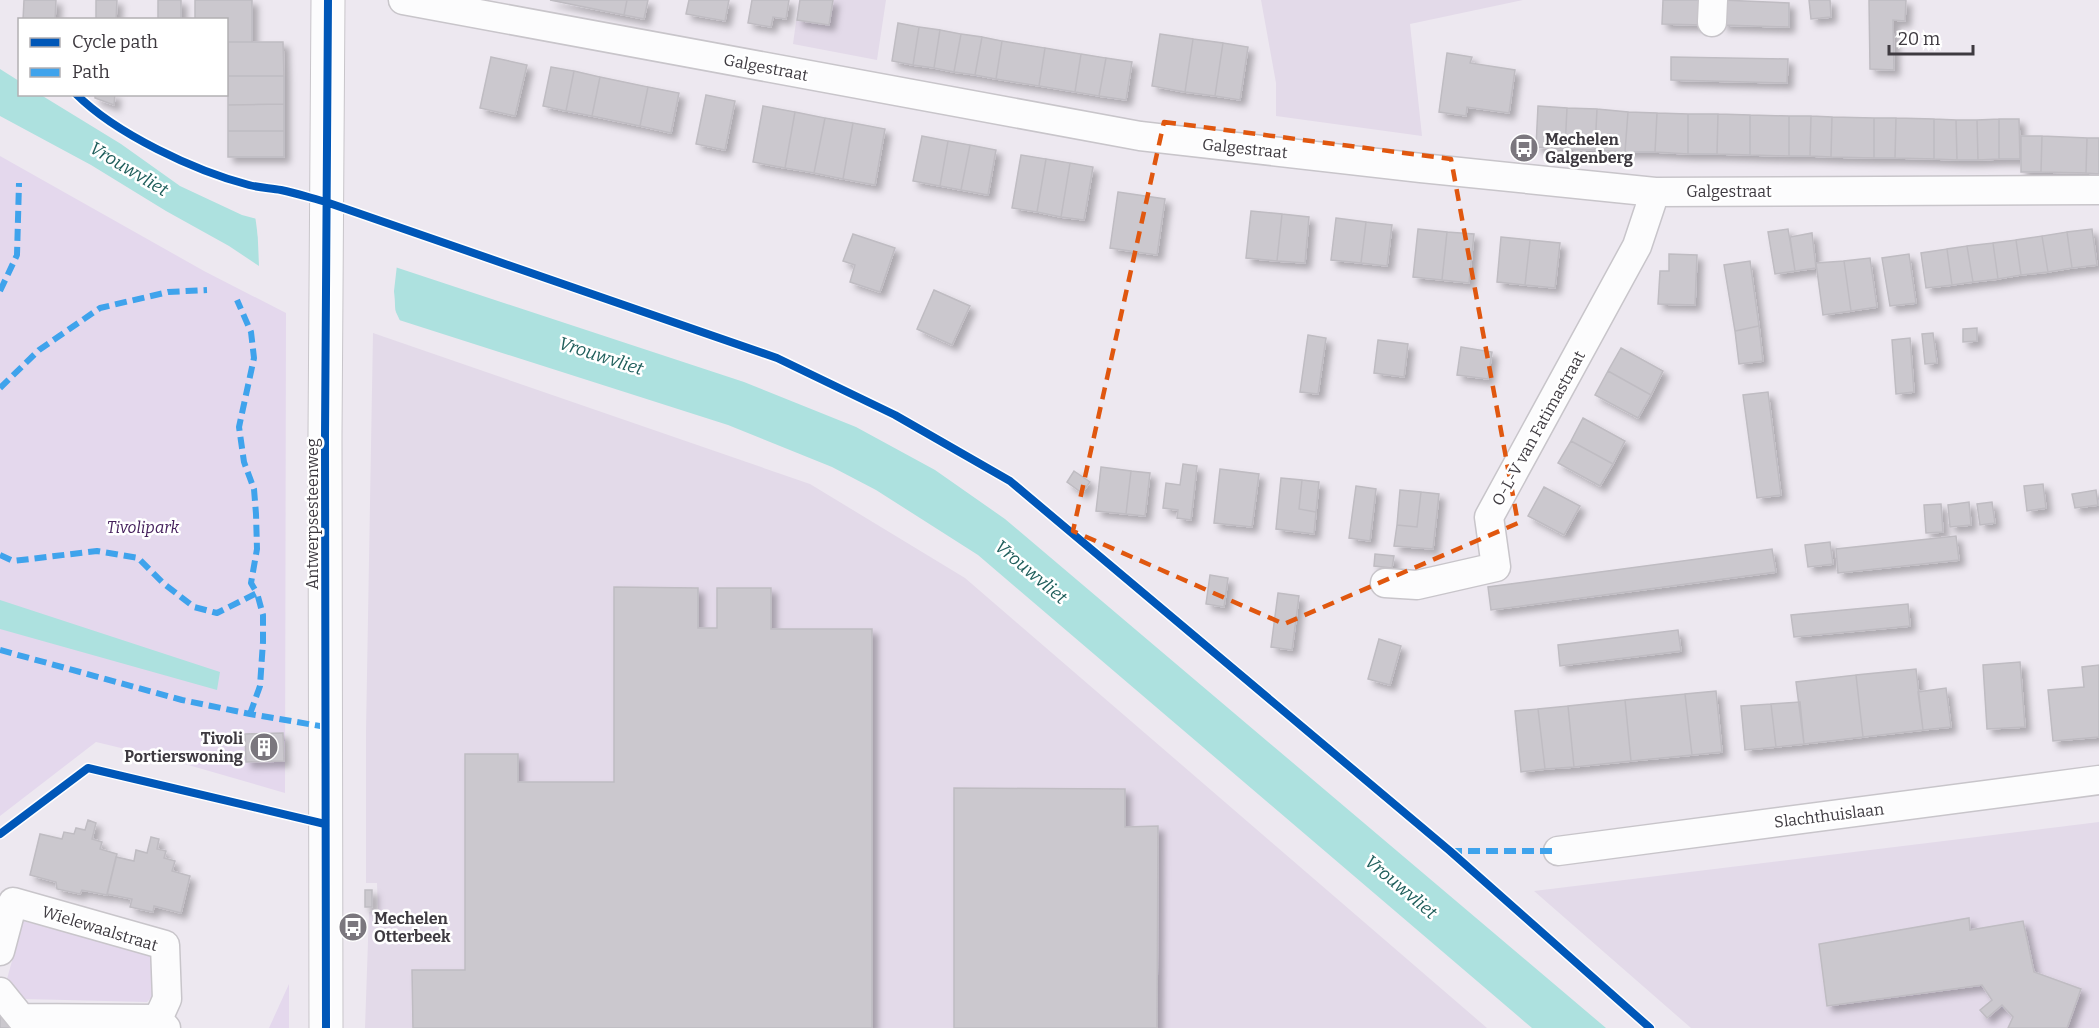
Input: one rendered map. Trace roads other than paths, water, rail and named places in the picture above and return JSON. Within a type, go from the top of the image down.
[{"type":"main road","name":"Antwerpsesteenweg","points":[[326,1028],[325,426],[328,0]]},
{"type":"street","name":"Galgestraat","points":[[403,0],[1140,136],[1655,192],[2099,190]]},
{"type":"street","name":"O-L-V van Fatimastraat","points":[[1385,583],[1417,585],[1496,567],[1489,517],[1637,246],[1655,192]]},
{"type":"street","name":"Slachthuislaan","points":[[1558,851],[2099,780]]},
{"type":"street","name":"Wielewaalstraat","points":[[0,951],[13,902],[165,945],[167,999],[162,1023],[36,1023],[21,1018],[0,992]]},
{"type":"water","name":"Vrouwvliet","points":[[0,69],[18,80],[18,96],[43,96],[121,144],[180,186],[242,215],[257,219],[259,266],[91,165],[0,116]]},
{"type":"water","name":"Vrouwvliet","points":[[392,266],[744,382],[856,427],[935,470],[1005,519],[1606,1028],[1532,1028],[978,555],[876,490],[832,467],[728,425],[396,319]]},
{"type":"water","points":[[0,600],[220,672],[217,690],[0,629]]},
{"type":"place","name":"Mechelen Galgenberg","points":[[1524,148]]},
{"type":"place","name":"Tivoli Portierswoning","points":[[264,747]]},
{"type":"place","name":"Mechelen Otterbeek","points":[[353,927]]},
{"type":"park label","name":"Tivolipark","points":[[143,527]]}]
